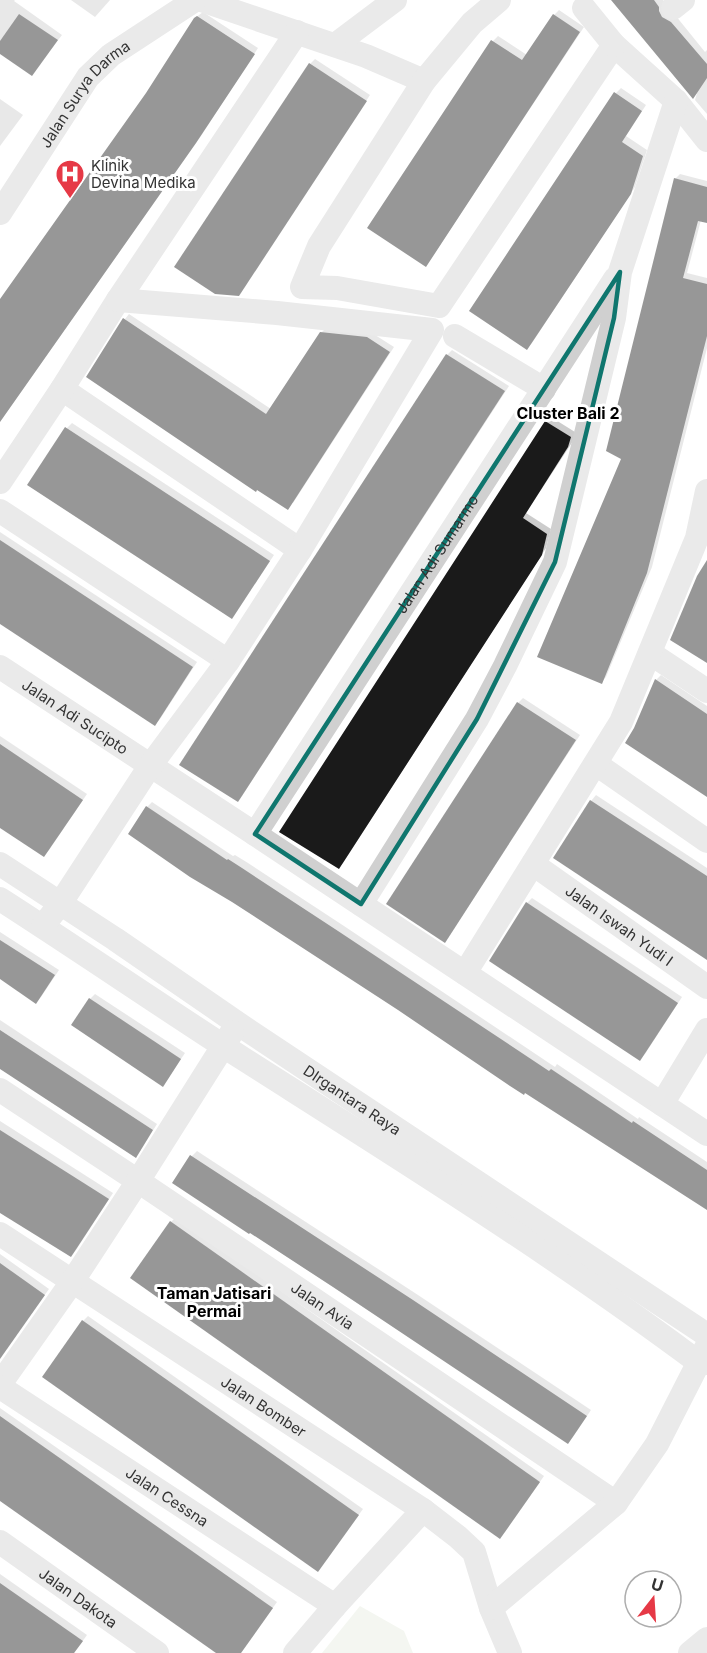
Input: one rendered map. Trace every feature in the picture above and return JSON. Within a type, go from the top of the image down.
[{"type":"street","name":"Jalan Surya Darma","points":[[0,213],[88,77],[111,55],[195,0]]},
{"type":"street","points":[[201,0],[366,56],[424,81]]},
{"type":"street","points":[[335,45],[395,0]]},
{"type":"street","points":[[500,0],[472,23],[424,81],[319,246],[302,287],[337,288],[439,306],[614,45]]},
{"type":"street","points":[[584,9],[614,45],[676,101],[707,140]]},
{"type":"street","points":[[0,482],[297,32]]},
{"type":"street","points":[[361,904],[477,719],[555,562],[614,318],[620,272],[676,101]]},
{"type":"street","name":"Jalan Adi Sumarmo","points":[[255,834],[620,272]]},
{"type":"street","points":[[43,926],[60,904],[150,766],[228,661],[300,550],[432,330],[277,313],[118,300]]},
{"type":"street","points":[[455,336],[544,389]]},
{"type":"street","points":[[62,389],[300,550]]},
{"type":"street","points":[[465,973],[621,722],[702,541],[707,491]]},
{"type":"street","points":[[0,511],[228,661]]},
{"type":"street","points":[[650,653],[707,691]]},
{"type":"street","name":"Jalan Adi Sucipto","points":[[0,667],[707,1134]]},
{"type":"street","points":[[596,764],[707,841]]},
{"type":"street","name":"DIrgantara Raya","points":[[0,864],[237,1023],[472,1192],[639,1318],[704,1357]]},
{"type":"street","name":"Jalan Iswah Yudi I","points":[[533,864],[707,987]]},
{"type":"street","name":"DIrgantara Raya","points":[[0,899],[224,1046],[472,1192],[707,1335]]},
{"type":"street","points":[[0,1385],[72,1282],[237,1023]]},
{"type":"street","points":[[662,1104],[707,1030]]},
{"type":"street","name":"Jalan Avia","points":[[0,1090],[616,1503]]},
{"type":"street","name":"Jalan Bomber","points":[[0,1234],[423,1510],[458,1537],[474,1552],[491,1608],[510,1653]]},
{"type":"street","points":[[491,1608],[616,1503],[657,1444],[704,1357]]},
{"type":"street","name":"Jalan Cessna","points":[[0,1385],[334,1606]]},
{"type":"street","points":[[294,1653],[423,1510]]},
{"type":"street","name":"Jalan Dakota","points":[[0,1542],[157,1653]]},
{"type":"street","points":[[690,1653],[707,1639]]},
{"type":"highlighted area","points":[[620,272],[614,318],[555,562],[477,719],[361,904],[255,834]]},
{"type":"shaded area","points":[[360,1606],[404,1631],[413,1653],[322,1653]]},
{"type":"building","points":[[611,0],[654,0],[662,17],[671,22],[707,64],[707,78],[693,99]]},
{"type":"building","points":[[19,14],[58,40],[32,76],[0,54],[0,41]]},
{"type":"building","points":[[553,14],[580,32],[426,267],[367,228],[491,40],[522,60]]},
{"type":"building","points":[[197,16],[255,54],[196,143],[0,422],[0,299],[146,93]]},
{"type":"building","points":[[309,63],[367,101],[239,296],[215,294],[174,267]]},
{"type":"building","points":[[614,92],[642,111],[622,142],[643,156],[631,194],[527,350],[469,311]]},
{"type":"building","points":[[674,178],[707,187],[707,223],[698,221],[683,278],[707,284],[707,336],[647,573],[602,684],[537,657],[621,459],[606,451]]},
{"type":"building","points":[[123,318],[266,414],[320,332],[367,337],[390,352],[288,510],[257,490],[256,492],[86,377]]},
{"type":"building","points":[[446,354],[505,391],[238,802],[179,765]]},
{"type":"building","points":[[545,421],[571,437],[568,447],[523,518],[547,534],[542,555],[339,869],[279,832]]},
{"type":"building","points":[[65,427],[270,561],[232,619],[27,485]]},
{"type":"building","points":[[0,540],[193,667],[155,726],[0,624]]},
{"type":"building","points":[[707,560],[707,663],[670,640],[697,576]]},
{"type":"building","points":[[655,679],[707,714],[707,797],[625,743]]},
{"type":"building","points":[[517,702],[576,740],[445,943],[386,904]]},
{"type":"building","points":[[0,744],[83,800],[44,857],[0,828]]},
{"type":"building","points":[[590,800],[707,876],[707,960],[553,858]]},
{"type":"building","points":[[146,806],[549,1071],[551,1069],[707,1170],[707,1210],[525,1093],[524,1095],[510,1086],[128,834]]},
{"type":"building","points":[[526,902],[678,1003],[640,1061],[489,961]]},
{"type":"building","points":[[0,940],[55,975],[36,1004],[0,979]]},
{"type":"building","points":[[89,998],[181,1059],[163,1087],[71,1025]]},
{"type":"building","points":[[0,1030],[153,1130],[136,1158],[0,1069]]},
{"type":"building","points":[[0,1130],[109,1199],[71,1257],[0,1213]]},
{"type":"building","points":[[190,1155],[587,1416],[568,1444],[172,1183]]},
{"type":"building","points":[[170,1221],[540,1482],[500,1539],[130,1278]]},
{"type":"building","points":[[0,1263],[45,1295],[0,1359]]},
{"type":"building","points":[[82,1320],[359,1515],[318,1572],[42,1377]]},
{"type":"building","points":[[0,1416],[273,1608],[241,1653],[216,1653],[0,1501]]},
{"type":"building","points":[[0,1583],[83,1641],[74,1653],[0,1653]]},
{"type":"place","name":"Klinik Devina Medika","points":[[70,200]]},
{"type":"district","name":"Cluster Bali 2","points":[[568,413]]},
{"type":"district","name":"Taman Jatisari Permai","points":[[214,1302]]}]
